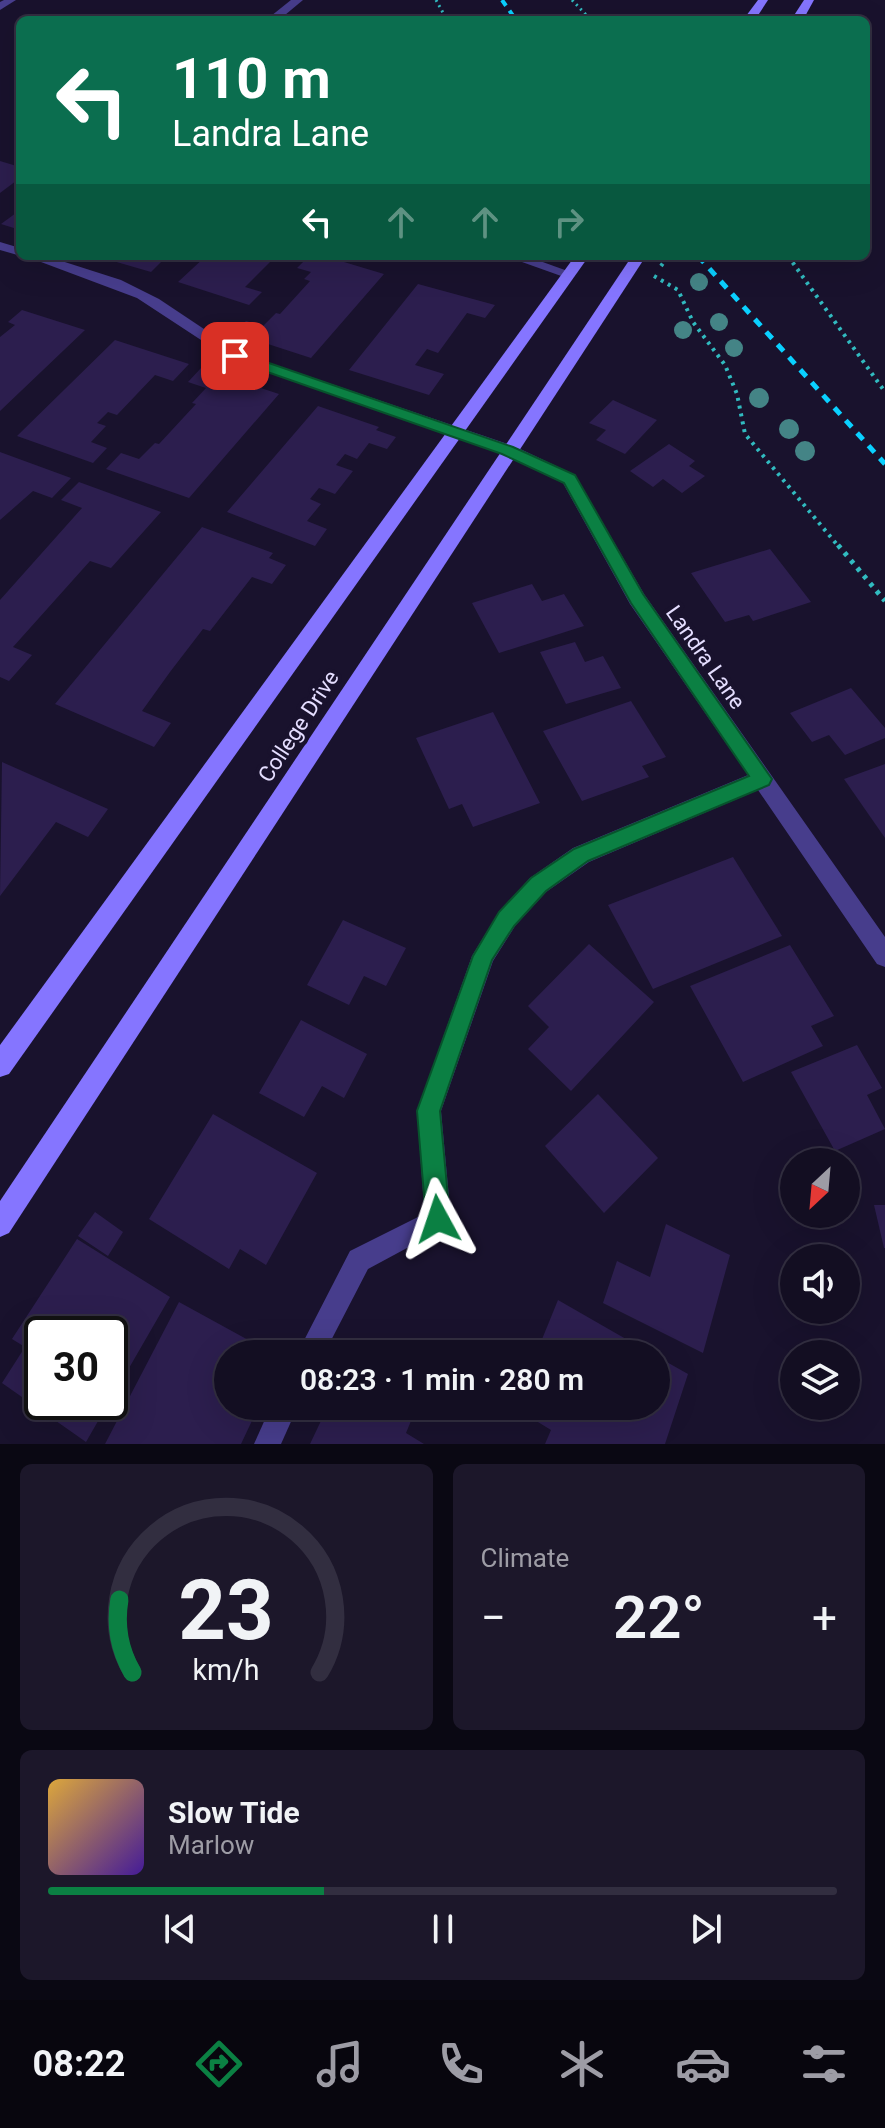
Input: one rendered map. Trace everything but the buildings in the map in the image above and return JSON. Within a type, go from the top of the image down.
[{"type":"main road","name":"College Drive","points":[[0,1065],[579,260]]},
{"type":"main road","name":"College Drive","points":[[0,1224],[634,263]]},
{"type":"street","points":[[0,7],[11,0]]},
{"type":"street","points":[[277,16],[298,0]]},
{"type":"street","name":"Landra Lane","points":[[45,260],[112,281],[145,296],[195,335],[235,356],[508,450],[569,479],[637,599],[885,956]]},
{"type":"street","points":[[525,260],[569,274]]},
{"type":"street","points":[[438,1219],[429,1111],[483,956],[507,919],[538,885],[581,855],[762,779]]},
{"type":"lane","points":[[317,1340],[359,1260],[438,1219]]},
{"type":"lane","points":[[267,1444],[278,1420]]},
{"type":"path","points":[[572,0],[587,16]]},
{"type":"path","points":[[791,260],[885,392]]},
{"type":"path","points":[[634,263],[678,290],[693,322],[725,365],[737,394],[745,434],[885,601]]},
{"type":"railway","points":[[502,0],[513,16]]},
{"type":"railway","points":[[702,260],[885,464]]},
{"type":"route","points":[[235,356],[508,450],[569,479],[609,555],[637,599],[762,779],[581,855],[538,885],[507,919],[483,956],[429,1111],[438,1219]]}]
